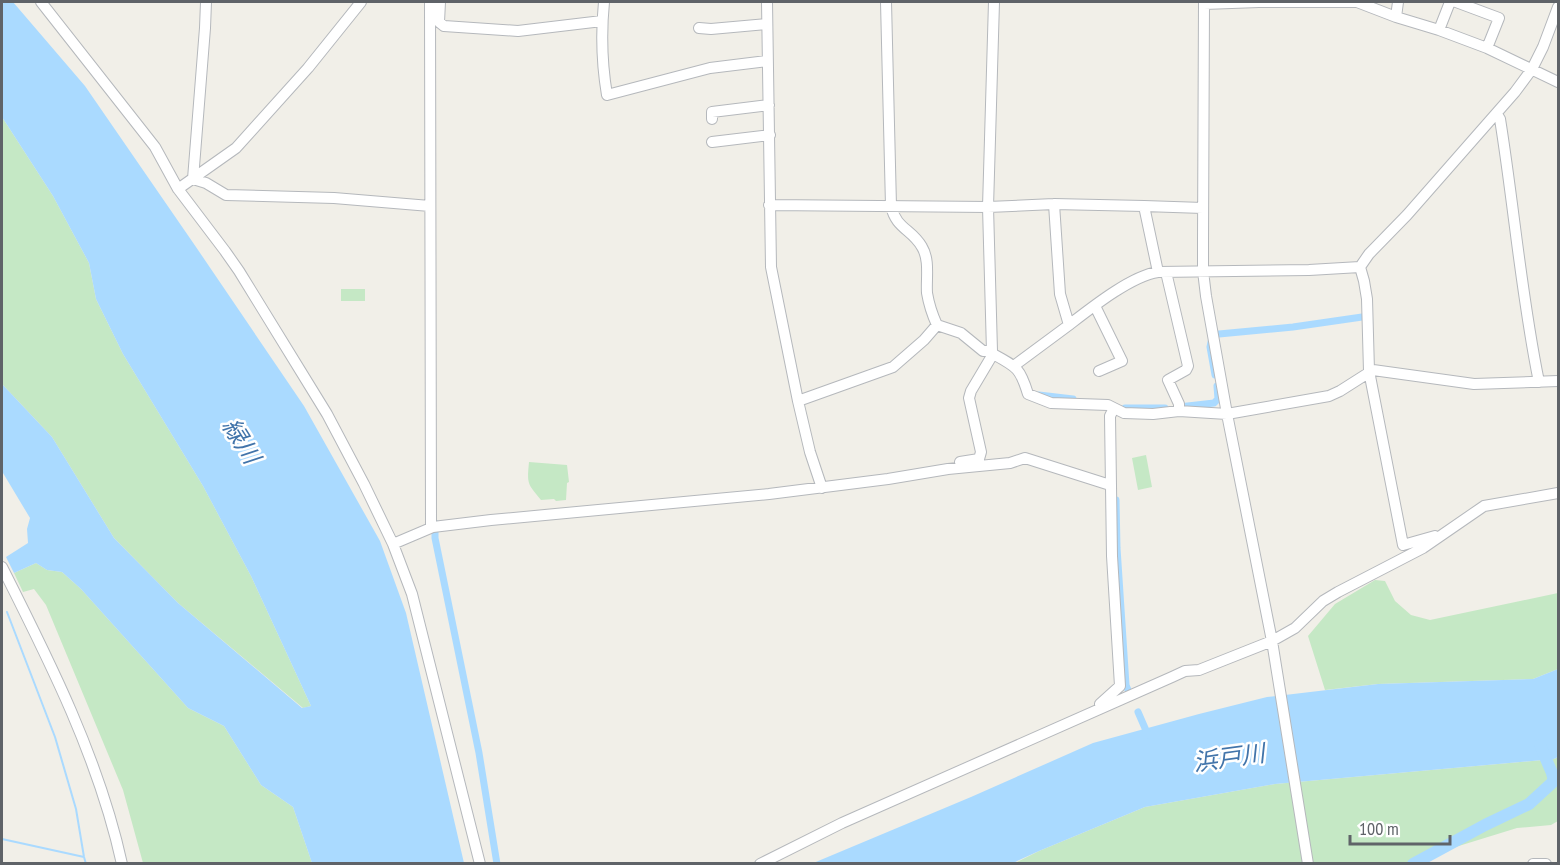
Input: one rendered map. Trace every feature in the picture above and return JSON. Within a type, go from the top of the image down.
[{"type":"street","points":[[41,2],[155,147],[178,189],[225,251],[327,414],[364,484],[393,544],[412,594],[480,864]]},
{"type":"street","points":[[193,179],[206,2]]},
{"type":"street","points":[[178,189],[236,148],[308,68],[361,2]]},
{"type":"street","points":[[430,2],[434,527]]},
{"type":"street","points":[[440,2],[439,22],[444,26],[518,31],[602,21]]},
{"type":"street","points":[[604,2],[602,21],[604,79],[607,95],[710,68],[767,61]]},
{"type":"street","points":[[767,2],[771,267],[798,401],[810,453],[822,488]]},
{"type":"street","points":[[886,2],[894,217],[924,249],[927,263],[927,292],[937,325],[961,333],[983,351],[993,353],[1016,364],[1028,394],[1034,398],[1051,403],[1108,405],[1124,413],[1153,414],[1179,408],[1227,414],[1329,396],[1373,370],[1474,384],[1558,381]]},
{"type":"street","points":[[948,469],[948,464],[980,459],[981,452],[969,398],[970,391],[993,353],[988,207],[994,2]]},
{"type":"street","points":[[1308,864],[1272,645],[1206,296],[1203,271],[1204,3],[1357,2],[1487,48],[1558,82]]},
{"type":"street","points":[[1396,17],[1398,2]]},
{"type":"street","points":[[1439,30],[1450,2]]},
{"type":"street","points":[[1456,2],[1498,18],[1487,48]]},
{"type":"street","points":[[1360,267],[1369,254],[1407,215],[1515,92],[1532,69],[1558,7]]},
{"type":"street","points":[[699,28],[767,24]]},
{"type":"street","points":[[712,119],[711,112],[769,105]]},
{"type":"street","points":[[1497,114],[1500,119],[1509,174],[1530,339],[1539,382]]},
{"type":"street","points":[[712,142],[770,135]]},
{"type":"street","points":[[193,179],[206,183],[226,195],[334,198],[430,206]]},
{"type":"street","points":[[769,205],[988,207],[1054,204],[1203,208]]},
{"type":"street","points":[[1054,204],[1060,294],[1069,325]]},
{"type":"street","points":[[1144,207],[1188,366],[1186,370],[1167,380],[1179,408]]},
{"type":"street","points":[[1016,364],[1095,306],[1146,274],[1360,267]]},
{"type":"street","points":[[1360,267],[1364,281],[1367,315],[1369,371],[1403,545],[1444,534]]},
{"type":"street","points":[[1095,306],[1122,361],[1102,367]]},
{"type":"street","points":[[798,401],[893,368],[937,325]]},
{"type":"street","points":[[1101,708],[1100,704],[1120,686],[1110,485],[1110,416],[1117,409]]},
{"type":"street","points":[[393,544],[434,527],[822,488],[948,469],[1010,463],[1027,458],[1110,485]]},
{"type":"street","points":[[760,864],[842,823],[1185,671],[1199,670],[1272,645],[1295,628],[1323,601],[1423,548],[1484,506],[1558,493]]},
{"type":"street","points":[[2,567],[45,652],[75,719],[98,779],[122,862]]},
{"type":"street","points":[[1533,864],[1546,864]]},
{"type":"green space","points":[[2,117],[53,196],[89,263],[96,299],[123,354],[203,486],[251,576],[311,706],[303,708],[178,603],[114,538],[52,437],[2,384]]},
{"type":"green space","points":[[341,289],[365,289],[365,301],[341,301]]},
{"type":"green space","points":[[1146,455],[1152,487],[1138,490],[1132,458]]},
{"type":"green space","points":[[529,462],[567,465],[569,482],[567,483],[566,500],[541,500],[529,483]]},
{"type":"green space","points":[[36,563],[47,570],[62,572],[81,589],[188,708],[224,726],[261,785],[293,807],[312,863],[143,863],[123,790],[46,605],[34,589],[23,592],[14,573]]},
{"type":"green space","points":[[1375,580],[1385,581],[1395,601],[1411,615],[1430,620],[1558,593],[1558,669],[1533,679],[1378,684],[1325,690],[1308,636],[1335,604]]},
{"type":"green space","points":[[1558,757],[1558,821],[1551,825],[1517,828],[1449,849],[1419,863],[1013,864],[1145,807],[1275,784]]},
{"type":"water","name":"緑川","points":[[2,2],[13,2],[85,86],[304,406],[380,541],[406,613],[464,863],[312,863],[293,807],[261,785],[224,726],[188,708],[81,589],[62,572],[47,570],[36,563],[14,573],[6,557],[28,543],[27,529],[30,518],[2,473],[2,384],[52,437],[114,538],[178,603],[302,708],[311,706],[251,576],[203,486],[123,354],[96,299],[89,263],[53,196],[2,117]]},
{"type":"water","name":"浜戸川","points":[[1558,669],[1558,757],[1554,759],[1275,784],[1145,807],[1013,863],[811,864],[1093,743],[1199,714],[1267,697],[1378,684],[1533,679]]},
{"type":"waterway","points":[[1219,334],[1293,327],[1369,316]]},
{"type":"waterway","points":[[1211,342],[1215,375]]},
{"type":"waterway","points":[[1179,407],[1214,403],[1218,399],[1217,386]]},
{"type":"waterway","points":[[1039,395],[1073,399]]},
{"type":"waterway","points":[[1125,408],[1165,408]]},
{"type":"waterway","points":[[1116,500],[1117,548],[1128,690]]},
{"type":"waterway","points":[[435,523],[435,538],[479,753],[497,864]]},
{"type":"waterway","points":[[7,612],[55,737],[76,809],[86,864]]},
{"type":"waterway","points":[[1138,712],[1148,735]]},
{"type":"waterway","points":[[1413,864],[1529,804],[1554,781],[1540,745]]},
{"type":"waterway","points":[[2,839],[84,857]]}]
